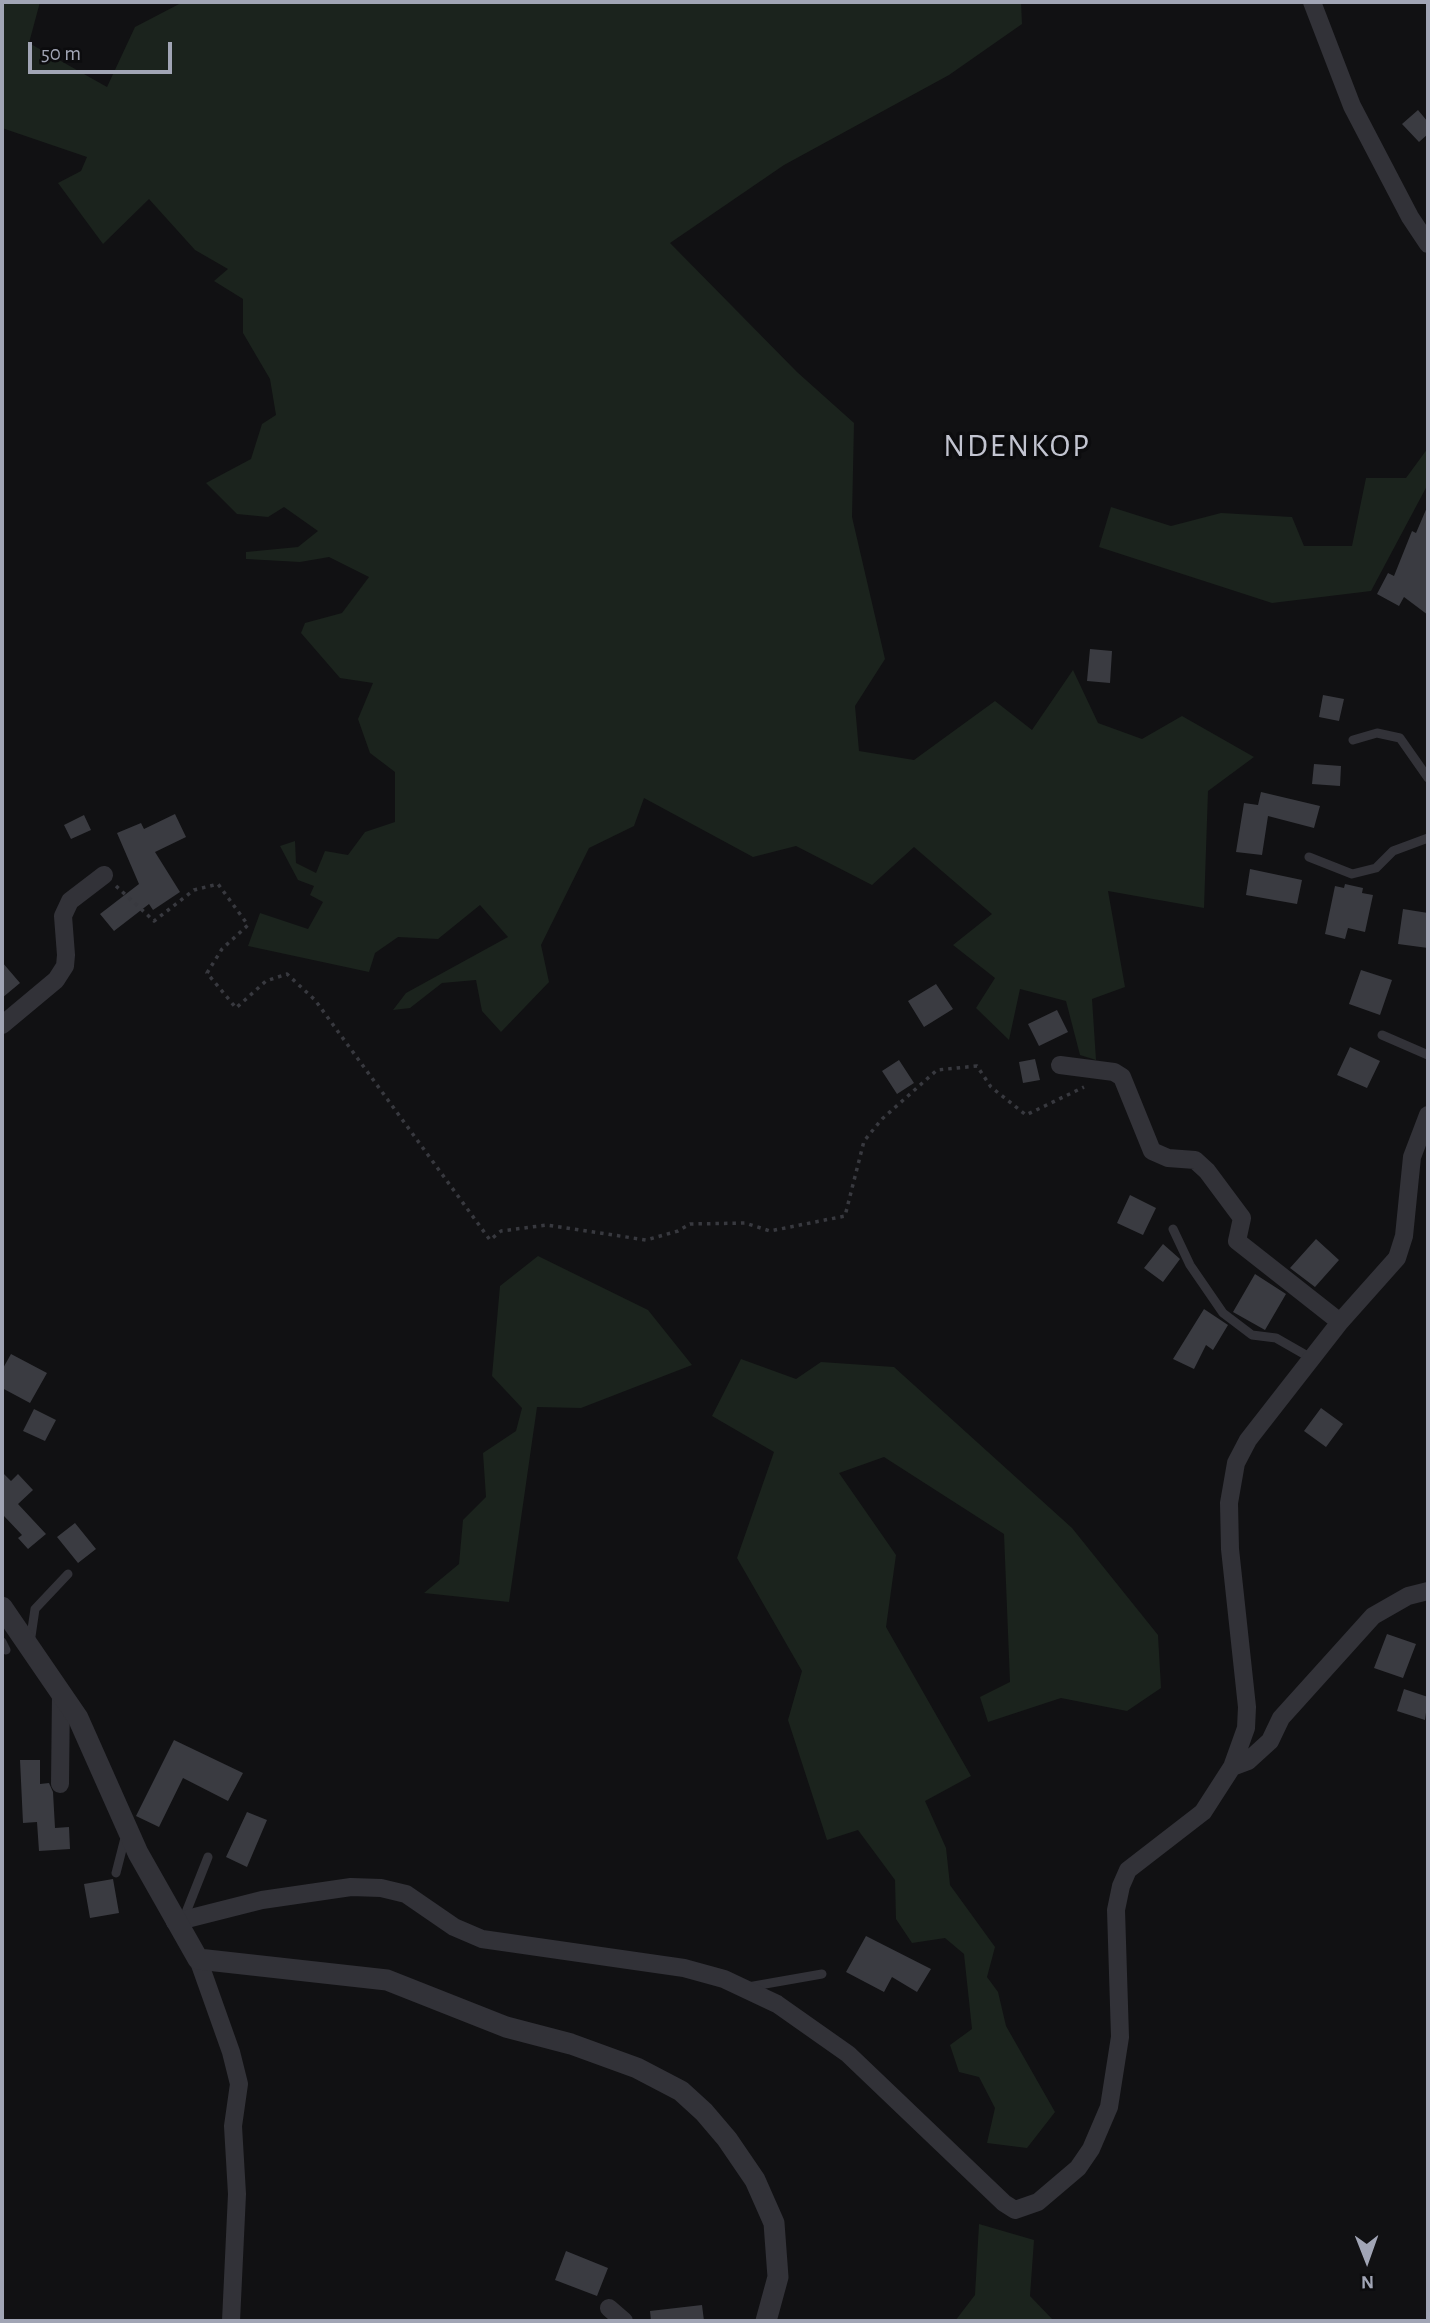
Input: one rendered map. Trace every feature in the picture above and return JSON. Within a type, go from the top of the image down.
[{"type":"street","points":[[1312,2],[1352,106],[1410,217],[1428,244]]},
{"type":"street","points":[[2,1025],[56,980],[65,966],[63,916],[70,901],[104,875]]},
{"type":"street","points":[[1060,1065],[1114,1072],[1122,1077],[1152,1151],[1168,1158],[1195,1160],[1207,1171],[1242,1217],[1237,1241],[1340,1322]]},
{"type":"street","points":[[179,1921],[262,1900],[351,1887],[381,1888],[406,1894],[454,1927],[482,1939],[684,1968],[746,1987],[777,2004],[848,2054],[1003,2203],[1015,2210],[1027,2208],[1053,2191],[1077,2168],[1091,2149],[1109,2107],[1120,2037],[1116,1910],[1121,1886],[1128,1870],[1203,1812],[1232,1768],[1246,1728],[1247,1707],[1230,1549],[1229,1503],[1236,1462],[1248,1440],[1311,1358],[1397,1258],[1402,1248],[1412,1157],[1428,1115]]},
{"type":"street","points":[[1232,1768],[1248,1761],[1270,1741],[1281,1718],[1299,1696],[1373,1616],[1408,1596],[1428,1591]]},
{"type":"street","points":[[2,1607],[78,1718],[128,1829],[198,1959],[231,2052],[239,2084],[233,2126],[237,2194],[231,2321]]},
{"type":"street","points":[[60,1784],[61,1693]]},
{"type":"street","points":[[198,1959],[387,1979],[506,2027],[571,2043],[638,2068],[681,2091],[727,2139],[755,2180],[774,2223],[778,2277],[766,2321]]},
{"type":"street","points":[[609,2308],[624,2321]]},
{"type":"lane","points":[[1353,740],[1377,733],[1400,738],[1428,778]]},
{"type":"lane","points":[[1309,858],[1352,874],[1376,868],[1393,851],[1428,838]]},
{"type":"lane","points":[[1382,1035],[1428,1055]]},
{"type":"lane","points":[[1173,1229],[1190,1265],[1223,1313],[1252,1335],[1276,1338],[1311,1358]]},
{"type":"lane","points":[[30,1645],[35,1609],[68,1574]]},
{"type":"lane","points":[[116,1873],[128,1829]]},
{"type":"lane","points":[[179,1921],[208,1857]]},
{"type":"lane","points":[[746,1987],[822,1974]]},
{"type":"path","points":[[104,875],[154,921],[194,890],[218,884],[248,925],[222,949],[207,973],[236,1008],[267,981],[287,974],[315,999],[491,1240],[501,1231],[547,1225],[646,1240],[678,1231],[690,1224],[745,1223],[770,1231],[845,1216],[863,1141],[882,1119],[937,1070],[977,1066],[991,1087],[1026,1115],[1114,1072]]},
{"type":"shaded area","points":[[2,2],[40,2],[29,43],[107,87],[135,27],[183,2],[1021,2],[1022,24],[949,75],[784,165],[670,243],[797,372],[854,423],[852,517],[885,659],[855,706],[859,751],[914,760],[995,701],[1032,730],[1073,670],[1098,723],[1142,739],[1182,716],[1254,757],[1208,791],[1204,908],[1108,891],[1125,987],[1092,999],[1096,1060],[1080,1055],[1066,1001],[1020,989],[1009,1040],[976,1008],[995,978],[953,945],[992,914],[914,847],[872,885],[796,846],[753,857],[644,798],[634,826],[589,848],[541,945],[549,982],[501,1032],[482,1011],[476,980],[442,983],[410,1008],[393,1010],[406,993],[508,937],[480,905],[438,939],[398,937],[375,953],[369,972],[248,946],[260,913],[308,929],[323,902],[310,895],[314,886],[298,880],[280,846],[295,841],[296,863],[316,873],[325,851],[348,855],[365,832],[395,822],[395,772],[370,753],[358,719],[373,683],[340,678],[301,633],[305,623],[342,613],[369,577],[329,557],[300,562],[246,559],[246,552],[298,547],[318,531],[284,507],[268,517],[237,514],[206,483],[251,459],[262,424],[276,415],[270,379],[243,333],[243,299],[214,281],[228,269],[195,250],[149,199],[103,244],[58,183],[81,171],[87,157],[2,128]]},
{"type":"shaded area","points":[[1428,448],[1428,484],[1371,591],[1272,603],[1099,547],[1111,507],[1171,526],[1221,513],[1292,517],[1304,546],[1352,546],[1366,478],[1406,478]]},
{"type":"shaded area","points":[[538,1256],[648,1310],[692,1365],[581,1408],[537,1407],[509,1602],[424,1593],[459,1564],[463,1520],[486,1497],[483,1453],[516,1431],[522,1408],[492,1376],[500,1286]]},
{"type":"shaded area","points":[[741,1359],[796,1379],[821,1362],[894,1367],[1072,1528],[1158,1635],[1161,1688],[1127,1711],[1061,1698],[988,1722],[980,1697],[1010,1682],[1004,1534],[884,1457],[839,1473],[896,1555],[886,1627],[971,1776],[925,1801],[946,1848],[950,1885],[995,1947],[987,1977],[998,1992],[1006,2026],[1055,2112],[1027,2148],[987,2143],[995,2108],[979,2077],[959,2072],[950,2045],[972,2029],[964,1954],[945,1938],[912,1943],[896,1919],[895,1880],[858,1830],[827,1840],[788,1720],[802,1671],[737,1558],[774,1452],[712,1416]]},
{"type":"shaded area","points":[[979,2224],[1034,2240],[1030,2296],[1054,2321],[955,2321],[975,2295]]},
{"type":"building","points":[[1418,110],[1428,122],[1428,134],[1419,142],[1402,124]]},
{"type":"building","points":[[1428,505],[1428,615],[1404,597],[1399,606],[1377,594],[1388,573],[1394,576],[1412,531],[1416,533]]},
{"type":"building","points":[[1090,649],[1112,651],[1110,683],[1087,681]]},
{"type":"building","points":[[1323,695],[1344,699],[1339,721],[1319,717]]},
{"type":"building","points":[[1314,764],[1341,766],[1340,786],[1312,784]]},
{"type":"building","points":[[1261,792],[1320,806],[1314,828],[1268,816],[1262,855],[1236,852],[1244,803],[1258,805]]},
{"type":"building","points":[[175,814],[186,837],[155,852],[180,892],[153,910],[149,904],[114,931],[100,914],[139,884],[117,833],[141,823],[144,829]]},
{"type":"building","points":[[84,815],[91,830],[71,839],[64,825]]},
{"type":"building","points":[[1250,869],[1302,880],[1297,904],[1246,895]]},
{"type":"building","points":[[1345,884],[1363,888],[1362,893],[1373,895],[1365,932],[1348,928],[1345,939],[1325,934],[1335,886],[1344,888]]},
{"type":"building","points":[[1403,909],[1428,913],[1428,948],[1398,944]]},
{"type":"building","points":[[2,962],[20,983],[2,998]]},
{"type":"building","points":[[1361,970],[1392,980],[1380,1015],[1349,1004]]},
{"type":"building","points":[[936,984],[953,1009],[924,1027],[908,1001]]},
{"type":"building","points":[[1057,1010],[1068,1032],[1039,1046],[1028,1024]]},
{"type":"building","points":[[1350,1047],[1380,1061],[1367,1088],[1337,1075]]},
{"type":"building","points":[[1035,1059],[1040,1080],[1023,1083],[1019,1062]]},
{"type":"building","points":[[899,1060],[914,1083],[897,1094],[882,1071]]},
{"type":"building","points":[[1130,1195],[1156,1208],[1143,1235],[1117,1223]]},
{"type":"building","points":[[1316,1239],[1339,1260],[1315,1287],[1290,1268]]},
{"type":"building","points":[[1163,1244],[1180,1259],[1163,1282],[1144,1268]]},
{"type":"building","points":[[1255,1274],[1286,1294],[1265,1330],[1233,1312]]},
{"type":"building","points":[[1204,1309],[1228,1325],[1213,1350],[1206,1345],[1194,1369],[1173,1359]]},
{"type":"building","points":[[11,1354],[47,1373],[30,1403],[2,1388],[2,1370]]},
{"type":"building","points":[[1321,1408],[1343,1424],[1326,1447],[1304,1431]]},
{"type":"building","points":[[34,1409],[56,1420],[45,1441],[23,1431]]},
{"type":"building","points":[[2,1472],[11,1481],[18,1474],[33,1490],[18,1504],[46,1534],[28,1549],[18,1538],[22,1535],[4,1516],[2,1519]]},
{"type":"building","points":[[75,1523],[96,1549],[78,1563],[57,1537]]},
{"type":"building","points":[[1387,1634],[1416,1644],[1403,1678],[1374,1668]]},
{"type":"building","points":[[1404,1689],[1428,1697],[1425,1720],[1397,1711]]},
{"type":"building","points":[[174,1740],[243,1773],[228,1801],[183,1778],[159,1827],[136,1816]]},
{"type":"building","points":[[20,1760],[40,1760],[40,1784],[49,1783],[53,1792],[55,1828],[69,1827],[70,1849],[39,1851],[37,1822],[23,1823]]},
{"type":"building","points":[[247,1812],[267,1820],[247,1867],[226,1857]]},
{"type":"building","points":[[113,1879],[119,1913],[90,1918],[84,1884]]},
{"type":"building","points":[[866,1936],[931,1969],[917,1992],[892,1977],[884,1992],[846,1972]]},
{"type":"building","points":[[566,2251],[608,2268],[597,2296],[555,2280]]},
{"type":"building","points":[[702,2305],[704,2321],[651,2321],[650,2311]]},
{"type":"district","name":"NDENKOP","points":[[1017,446]]}]
